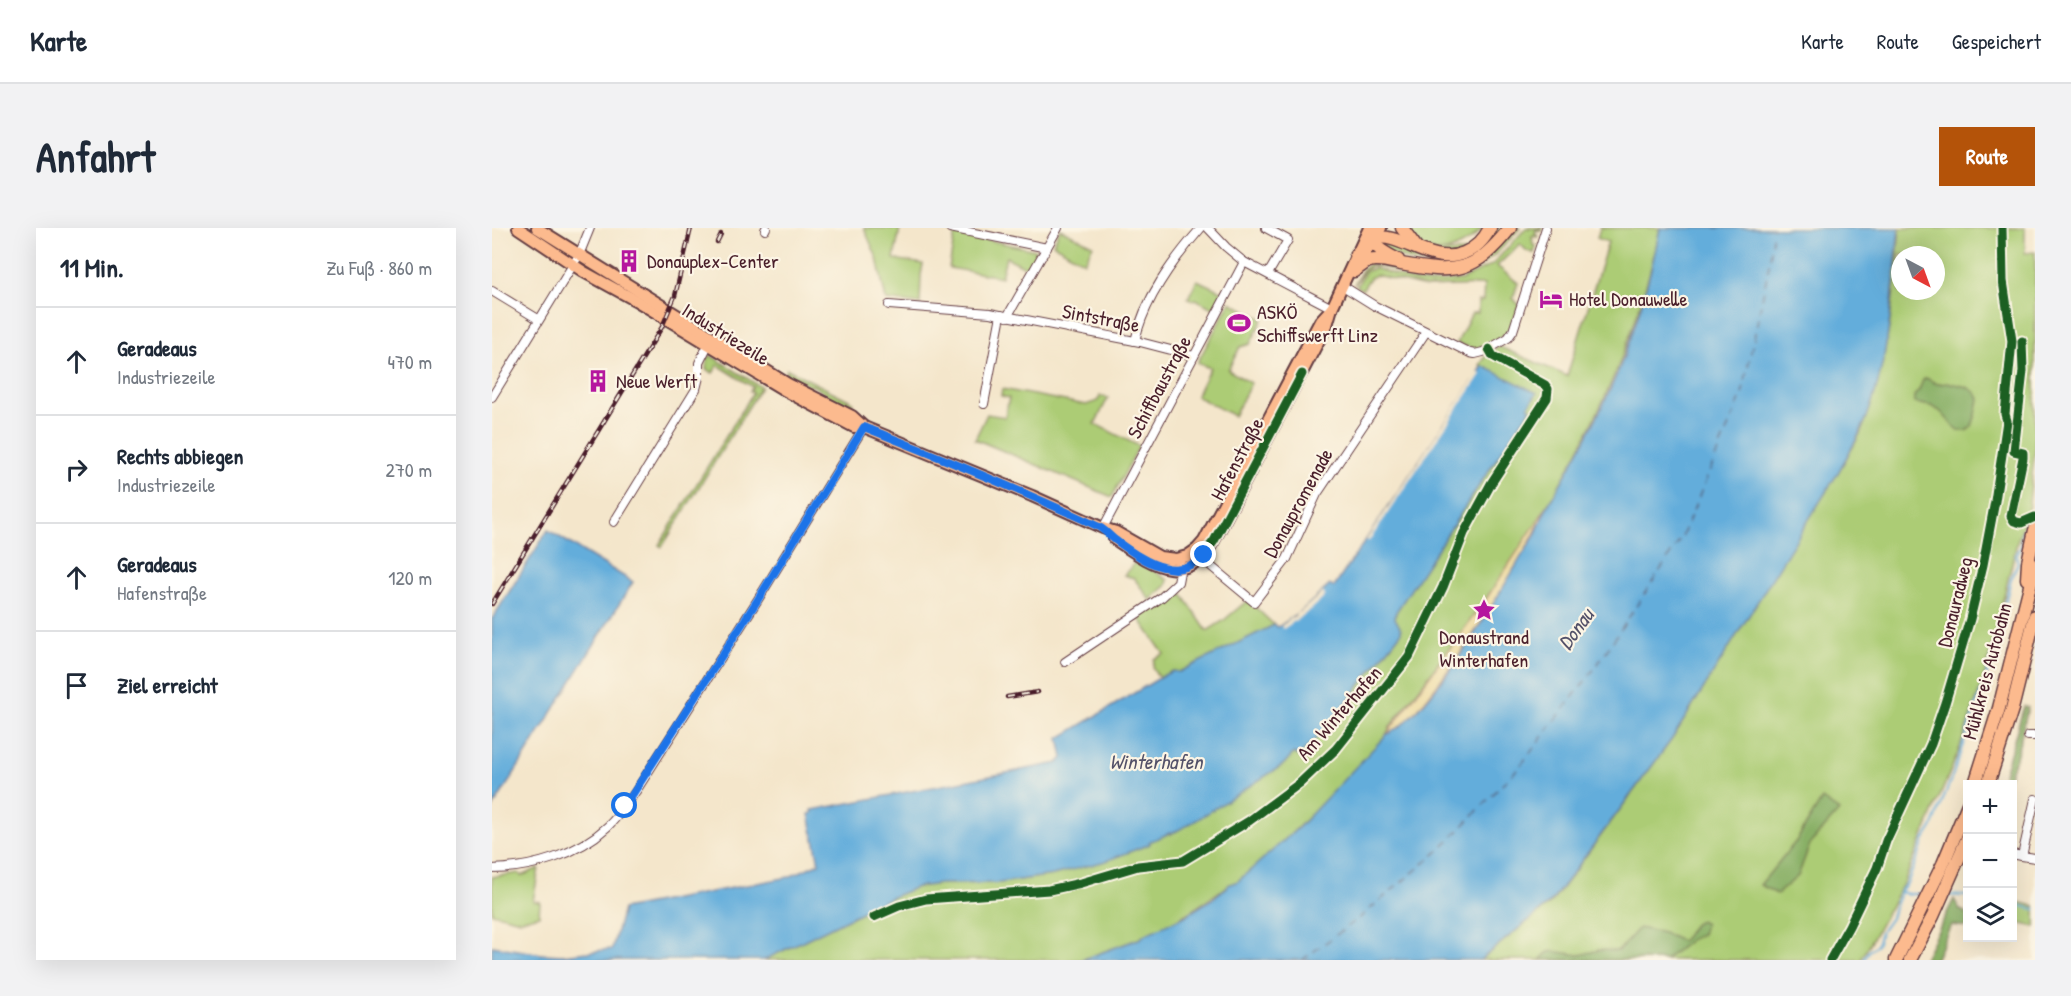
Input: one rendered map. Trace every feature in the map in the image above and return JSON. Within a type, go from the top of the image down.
[{"type":"highway","points":[[1402,228],[1417,248]]},
{"type":"highway","points":[[1374,234],[1442,257],[1460,255],[1479,244],[1490,228]]},
{"type":"highway","points":[[1354,271],[1371,260],[1436,270],[1462,267],[1490,251],[1510,228]]},
{"type":"highway","points":[[1374,234],[1380,250],[1407,265]]},
{"type":"highway","points":[[1356,254],[1374,234]]},
{"type":"highway","points":[[2025,603],[2028,562],[2035,530]]},
{"type":"highway","name":"Mühlkreis Autobahn","points":[[1976,780],[1999,708],[2035,567]]},
{"type":"highway","name":"Mühlkreis Autobahn","points":[[1989,780],[2012,709],[2035,616]]},
{"type":"highway","points":[[1997,780],[2016,723],[2035,650]]},
{"type":"highway","points":[[1896,960],[1934,907],[1944,886],[1963,821]]},
{"type":"highway","points":[[1910,960],[1963,847]]},
{"type":"highway","points":[[1944,886],[1963,861]]},
{"type":"main road","name":"Industriezeile","points":[[518,228],[576,259],[752,366],[852,416],[864,427],[1041,500],[1102,528]]},
{"type":"main road","name":"Industriezeile","points":[[537,228],[576,259]]},
{"type":"main road","name":"Hafenstraße","points":[[1343,286],[1374,234]]},
{"type":"main road","name":"Hafenstraße","points":[[1181,563],[1201,558],[1214,541],[1327,325],[1356,254]]},
{"type":"main road","name":"Hafenstraße","points":[[1181,563],[1207,536],[1320,321],[1332,308]]},
{"type":"main road","points":[[1102,528],[1113,538],[1154,564],[1172,569],[1181,563]]},
{"type":"street","points":[[492,397],[576,259],[590,228]]},
{"type":"street","points":[[950,228],[1047,248]]},
{"type":"street","points":[[984,404],[1004,316],[1058,228]]},
{"type":"street","points":[[1136,341],[1144,316],[1167,270],[1201,228]]},
{"type":"street","points":[[1208,228],[1226,248],[1244,262],[1332,308]]},
{"type":"street","points":[[1266,228],[1287,240],[1268,274]]},
{"type":"street","points":[[1343,286],[1375,306],[1426,332],[1470,353],[1479,353],[1508,338],[1515,329],[1546,228]]},
{"type":"street","name":"Schiffbaustraße","points":[[1102,528],[1244,262]]},
{"type":"street","points":[[492,291],[538,319]]},
{"type":"street","name":"Sintstraße","points":[[889,305],[1004,316],[1136,341],[1194,356]]},
{"type":"street","name":"Donaupromenade","points":[[1201,558],[1254,602],[1287,559],[1317,494],[1426,332]]},
{"type":"street","points":[[614,522],[696,388],[699,363],[710,340]]},
{"type":"street","name":"Am Winterhafen","points":[[874,917],[899,906],[926,899],[1049,890],[1082,883],[1138,866],[1183,861],[1249,820],[1317,768],[1343,740],[1409,657],[1440,593],[1464,533],[1492,482],[1547,398],[1548,389],[1545,385],[1493,356],[1489,349]]},
{"type":"street","points":[[492,869],[520,867],[560,855],[595,837],[617,816],[636,791],[757,601],[864,427]]},
{"type":"street","name":"Hafenstraße","points":[[1065,662],[1162,597],[1178,582],[1181,563]]},
{"type":"street","points":[[2022,856],[2035,799]]},
{"type":"street","points":[[2017,855],[2035,858]]},
{"type":"green space","points":[[864,228],[900,228],[894,259],[923,264],[920,304],[886,300],[877,258]]},
{"type":"green space","points":[[1405,228],[1483,228],[1464,244],[1440,252],[1424,249]]},
{"type":"green space","points":[[1499,228],[1506,228],[1475,257],[1447,266],[1410,261],[1390,253],[1379,241],[1415,252],[1475,252]]},
{"type":"green space","points":[[1516,228],[1520,228],[1486,262],[1460,276],[1430,279],[1371,266],[1363,272],[1354,285],[1362,270],[1369,264],[1422,275],[1461,272]]},
{"type":"green space","points":[[1526,228],[1542,228],[1541,231],[1536,230],[1535,234],[1539,237],[1532,236],[1533,245],[1536,246],[1534,253],[1527,251],[1520,244],[1497,266],[1518,283],[1513,298],[1519,305],[1511,328],[1490,344],[1474,349],[1457,343],[1472,313],[1478,313],[1478,301],[1483,301],[1484,285],[1426,287],[1376,275],[1370,278],[1362,290],[1357,286],[1365,272],[1374,268],[1430,283],[1461,280],[1492,265]]},
{"type":"green space","points":[[1600,228],[1660,228],[1642,299],[1619,366],[1589,430],[1518,552],[1386,735],[1313,812],[1255,867],[1234,884],[1230,884],[1168,924],[1141,938],[1081,960],[764,960],[917,887],[940,884],[999,883],[1053,875],[1171,834],[1283,765],[1294,753],[1299,756],[1327,727],[1401,633],[1395,618],[1396,612],[1531,409],[1527,407],[1537,393],[1480,365],[1486,356],[1498,346],[1567,376],[1608,242],[1597,238]]},
{"type":"green space","points":[[1900,228],[2025,228],[2025,253],[2035,252],[2035,450],[2028,512],[2018,539],[1984,678],[1958,753],[1904,882],[1861,960],[1480,960],[1552,902],[1672,739],[1857,441],[1880,375],[1893,300],[1945,300],[1945,246],[1898,246]]},
{"type":"green space","points":[[1060,229],[1093,245],[1084,262],[1053,244]]},
{"type":"green space","points":[[955,233],[1035,250],[1036,255],[1029,269],[1006,257],[1001,277],[949,268]]},
{"type":"green space","points":[[1197,280],[1223,292],[1214,309],[1196,299],[1188,298]]},
{"type":"green space","points":[[1230,302],[1263,319],[1250,344],[1240,347],[1228,370],[1251,383],[1234,416],[1196,396],[1210,368],[1197,363]]},
{"type":"green space","points":[[710,355],[761,387],[662,547],[659,545],[753,393],[750,391],[753,387],[718,365],[713,373],[706,369]]},
{"type":"green space","points":[[787,369],[853,402],[850,409],[812,385],[811,387],[785,374]]},
{"type":"green space","points":[[1926,378],[1937,384],[1950,383],[1967,387],[1976,393],[1979,399],[1976,414],[1972,426],[1967,431],[1958,431],[1940,411],[1931,406],[1915,403],[1914,396]]},
{"type":"green space","points":[[1002,389],[1086,405],[1098,401],[1100,396],[1108,398],[1095,424],[1139,446],[1112,497],[975,439],[987,414],[1005,417],[1009,398],[1001,396]]},
{"type":"green space","points":[[1137,560],[1168,580],[1166,586],[1150,600],[1134,578],[1124,575]]},
{"type":"green space","points":[[1179,589],[1207,631],[1248,600],[1274,625],[1179,672],[1173,671],[1159,678],[1153,668],[1154,659],[1164,654],[1138,617]]},
{"type":"green space","points":[[2024,706],[2028,707],[2017,754],[2007,780],[2002,780]]},
{"type":"green space","points":[[1822,799],[1839,811],[1810,844],[1798,876],[1777,894],[1760,885],[1797,840]]},
{"type":"green space","points":[[539,868],[533,901],[540,902],[539,915],[520,920],[492,913],[492,877],[519,873],[521,876]]},
{"type":"green space","points":[[1954,899],[1963,911],[1963,926],[1951,925],[1935,960],[1923,960]]},
{"type":"green space","points":[[2017,902],[2035,906],[2035,927],[2017,923]]},
{"type":"green space","points":[[1700,921],[1705,924],[1702,934],[1690,940],[1665,960],[1540,960],[1552,951],[1580,955],[1599,950],[1618,951],[1639,928],[1664,933],[1681,941]]},
{"type":"sand","name":"Donaustrand Winterhafen","points":[[1548,505],[1514,571],[1446,673],[1404,724],[1386,735],[1486,599]]},
{"type":"water","name":"Donau","points":[[1660,228],[1899,228],[1897,246],[1891,246],[1892,300],[1886,346],[1875,392],[1858,436],[1839,471],[1672,739],[1552,901],[1480,960],[1081,960],[1141,938],[1185,916],[1230,884],[1238,881],[1299,827],[1386,735],[1403,724],[1440,684],[1476,632],[1534,537],[1549,504],[1582,447],[1618,372],[1633,332],[1651,270]]},
{"type":"water","name":"Winterhafen","points":[[1483,366],[1537,393],[1528,406],[1531,409],[1396,612],[1395,618],[1401,633],[1327,727],[1299,756],[1294,753],[1283,765],[1195,821],[1171,834],[1149,842],[1150,844],[1106,861],[1053,875],[999,883],[940,884],[917,887],[764,960],[492,960],[492,946],[563,955],[612,949],[623,909],[789,877],[819,863],[809,814],[813,813],[812,810],[1058,763],[1063,758],[1059,738],[1166,674],[1173,671],[1179,672],[1274,625],[1278,627],[1300,612],[1330,585],[1334,587]]},
{"type":"water","points":[[548,530],[633,582],[492,809],[492,619]]},
{"type":"pier","points":[[1478,372],[1481,374],[1369,541],[1366,540]]},
{"type":"pier","points":[[1323,592],[1325,596],[1283,629],[1281,626]]},
{"type":"waterway","points":[[1864,960],[1869,951],[1877,945],[1881,932],[1891,918],[1902,889],[1907,883],[1925,839],[1933,826],[1953,774],[1988,671],[2012,575],[2018,563],[2016,555],[2021,547],[2022,532],[2030,526]]},
{"type":"waterway","points":[[1902,892],[1923,894]]},
{"type":"waterway","points":[[1946,895],[1963,896]]},
{"type":"waterway","points":[[2017,905],[2035,909]]},
{"type":"ferry route","points":[[1302,960],[1358,919],[1442,848],[1520,766],[1595,668],[1681,539],[1742,395],[1770,261],[1773,228]]},
{"type":"railway","points":[[492,604],[662,327],[675,296],[691,228]]},
{"type":"railway","points":[[717,242],[721,234]]},
{"type":"railway","points":[[1007,697],[1038,692]]},
{"type":"cycle path","name":"Donauradweg","points":[[1830,960],[1877,868],[1886,841],[1931,744],[1970,619],[1983,565],[2007,421],[2005,414],[2012,341],[2003,281],[2002,228]]},
{"type":"cycle path","points":[[2022,341],[2023,371],[2014,451],[2023,453],[2023,458],[2011,516],[2014,521],[2021,523],[2035,517]]},
{"type":"cycle path","points":[[874,917],[899,906],[926,899],[1049,890],[1138,866],[1183,861],[1249,821],[1300,783],[1336,749],[1409,657],[1443,587],[1464,533],[1492,482],[1547,398],[1548,389],[1545,385],[1493,356],[1489,349]]},
{"type":"cycle path","points":[[1201,558],[1214,541],[1302,374]]},
{"type":"place","name":"Donauplex-Center","points":[[629,261]]},
{"type":"place","name":"Hotel Donauwelle","points":[[1551,299]]},
{"type":"place","name":"ASKÖ Schiffswerft Linz","points":[[1239,323]]},
{"type":"place","name":"Neue Werft","points":[[598,381]]},
{"type":"place","name":"Donaustrand Winterhafen","points":[[1484,610]]},
{"type":"route","points":[[625,806],[723,656],[864,427],[1061,508],[1102,528],[1138,555],[1163,568],[1181,569],[1195,563],[1204,555]]}]
